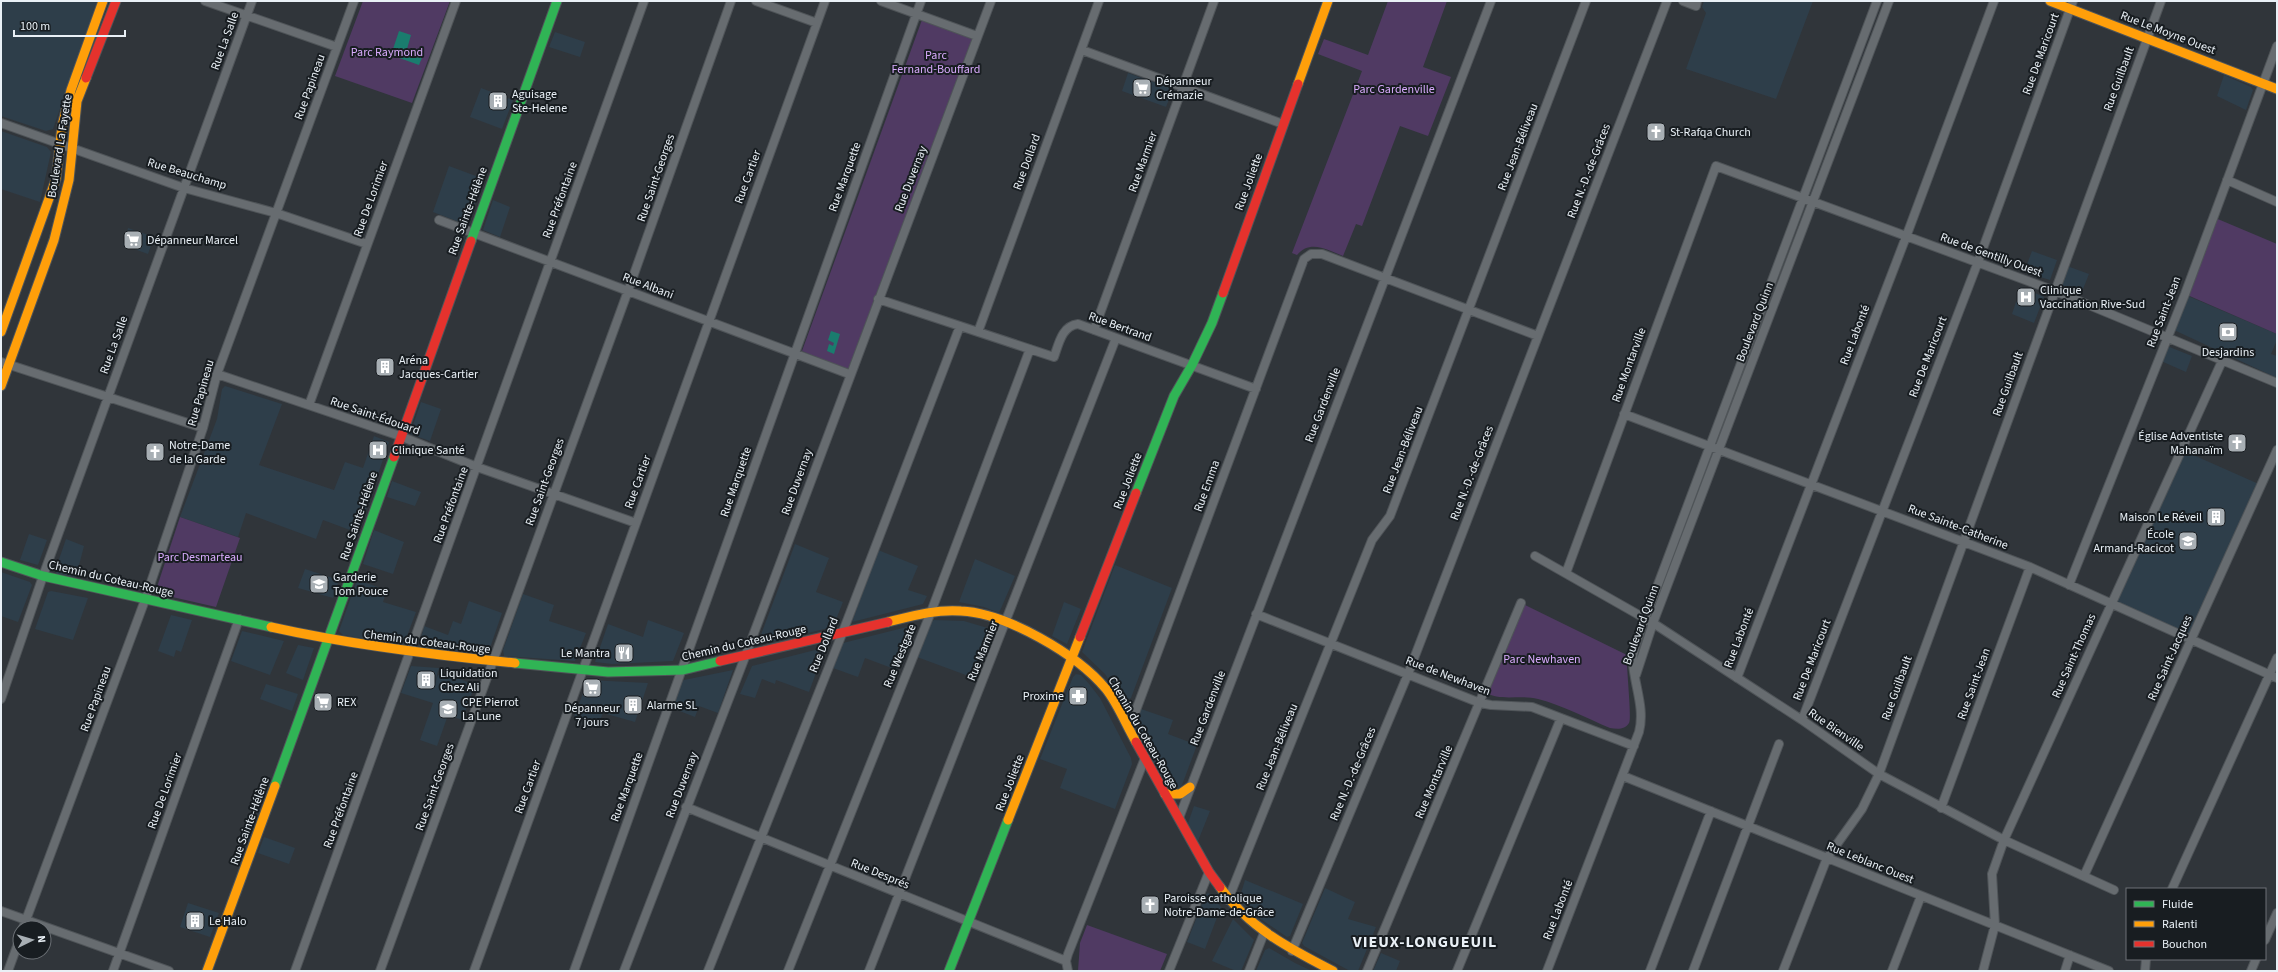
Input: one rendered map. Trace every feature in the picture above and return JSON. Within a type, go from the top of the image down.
[{"type":"street","name":"Boulevard La Fayette","points":[[1,332],[56,179],[62,126],[71,90],[103,1]]},
{"type":"street","name":"Boulevard La Fayette","points":[[1,386],[5,363],[54,240],[69,180],[71,148],[77,101],[116,1]]},
{"type":"street","points":[[205,1],[337,47]]},
{"type":"street","name":"Rue La Salle","points":[[1,699],[42,576],[252,1]]},
{"type":"street","name":"Rue Papineau","points":[[26,920],[145,600],[204,428],[217,374],[354,1]]},
{"type":"street","name":"Rue De Lorimier","points":[[310,405],[456,1]]},
{"type":"street","name":"Rue Sainte-Hélène","points":[[207,971],[328,640],[557,1]]},
{"type":"street","name":"Rue Préfontaine","points":[[296,971],[644,1]]},
{"type":"street","name":"Rue Saint-Georges","points":[[380,971],[628,291],[731,1]]},
{"type":"street","points":[[756,1],[817,23]]},
{"type":"street","name":"Rue Cartier","points":[[474,971],[825,1]]},
{"type":"street","points":[[881,1],[977,36]]},
{"type":"street","name":"Rue Marquette","points":[[574,971],[683,670],[794,354],[921,1]]},
{"type":"street","name":"Rue Duvernay","points":[[624,971],[745,657],[991,1]]},
{"type":"street","name":"Rue Dollard","points":[[978,332],[1099,1]]},
{"type":"street","name":"Rue Marmier","points":[[1094,330],[1214,1]]},
{"type":"street","name":"Rue Joliette","points":[[949,971],[1174,396],[1192,365],[1212,323],[1328,1]]},
{"type":"street","name":"Rue Gardenville","points":[[1179,818],[1491,1]]},
{"type":"street","name":"Rue Jean-Béliveau","points":[[1228,900],[1372,540],[1390,516],[1586,1]]},
{"type":"street","name":"Rue N.-D.-de-Grâces","points":[[1292,951],[1408,674],[1667,1]]},
{"type":"street","points":[[1683,1],[1696,3]]},
{"type":"street","name":"Boulevard Quinn","points":[[1635,675],[1633,654],[1645,619],[1877,1]]},
{"type":"street","name":"Boulevard Quinn","points":[[1635,675],[1653,623],[1720,450],[1889,1]]},
{"type":"street","name":"Rue Labonté","points":[[1736,678],[1906,237],[1994,1]]},
{"type":"street","name":"Rue Le Moyne Ouest","points":[[2050,1],[2072,5],[2147,38],[2277,89]]},
{"type":"street","name":"Rue Guilbault","points":[[1783,971],[1827,858],[1862,809],[1879,774],[2160,1]]},
{"type":"street","name":"Rue De Maricourt","points":[[1802,720],[1881,511],[1978,262],[2072,5]]},
{"type":"street","name":"Rue Saint-Jean","points":[[2069,585],[2168,336],[2277,46]]},
{"type":"street","points":[[1082,50],[1283,124]]},
{"type":"street","name":"Rue Beauchamp","points":[[1,123],[184,188],[276,214],[367,244]]},
{"type":"street","name":"Rue de Gentilly Ouest","points":[[1716,166],[2055,291],[2168,336],[2277,383]]},
{"type":"street","name":"Rue Montarville","points":[[1566,573],[1716,166]]},
{"type":"street","points":[[2227,180],[2277,202]]},
{"type":"street","name":"Rue Albani","points":[[438,220],[850,374]]},
{"type":"street","name":"Rue Emma","points":[[1129,729],[1304,259],[1311,254],[1322,254],[1385,278]]},
{"type":"street","points":[[1385,278],[1538,336]]},
{"type":"street","name":"Rue Bertrand","points":[[878,299],[1054,357],[1065,329],[1070,325],[1078,324],[1256,389]]},
{"type":"street","name":"Rue Dollard","points":[[708,971],[842,634],[960,326]]},
{"type":"street","name":"Rue Marmier","points":[[869,971],[1006,624],[1116,338]]},
{"type":"street","name":"Rue Westgate","points":[[788,971],[931,612],[1030,349]]},
{"type":"street","name":"Rue Saint-Thomas","points":[[1983,971],[1995,925],[1992,874],[2004,840],[2223,359]]},
{"type":"street","points":[[5,363],[204,428]]},
{"type":"street","name":"Rue Saint-Édouard","points":[[217,374],[400,436],[477,467],[636,524]]},
{"type":"street","name":"Rue Sainte-Catherine","points":[[1624,414],[2030,567],[2273,676]]},
{"type":"street","name":"Rue Saint-Jacques","points":[[2084,876],[2277,450]]},
{"type":"street","name":"Rue Bienville","points":[[1536,556],[1653,623],[1802,720],[1879,774],[2004,840],[2114,890]]},
{"type":"street","name":"Chemin du Coteau-Rouge","points":[[1,562],[42,576],[328,640],[411,653],[493,662],[628,673],[683,670],[745,657],[931,612],[965,611],[1006,624],[1032,635],[1072,657],[1102,683],[1209,872],[1228,900],[1246,919],[1264,934],[1292,951],[1333,971]]},
{"type":"street","name":"Rue Saint-Jean","points":[[1941,808],[2030,567]]},
{"type":"street","name":"Rue Montarville","points":[[1367,971],[1521,603]]},
{"type":"street","name":"Rue de Newhaven","points":[[1256,614],[1480,702],[1491,705],[1532,707],[1634,746]]},
{"type":"street","name":"Rue De Lorimier","points":[[113,971],[239,619]]},
{"type":"street","points":[[2172,888],[2273,676],[2277,658]]},
{"type":"street","name":"Rue Labonté","points":[[1547,971],[1623,776],[1641,724],[1635,675]]},
{"type":"street","points":[[1458,971],[1561,718]]},
{"type":"street","points":[[1693,971],[1779,744]]},
{"type":"street","points":[[1068,971],[1066,962],[1145,758]]},
{"type":"street","name":"Rue Leblanc Ouest","points":[[1623,776],[2109,971]]},
{"type":"street","points":[[1165,794],[1180,794],[1190,787]]},
{"type":"street","name":"Rue Després","points":[[686,807],[1066,962]]},
{"type":"street","points":[[1650,971],[1710,812]]},
{"type":"street","points":[[1169,971],[1209,872]]},
{"type":"street","points":[[1892,971],[1921,896]]},
{"type":"street","points":[[1,911],[18,920]]},
{"type":"street","points":[[2266,938],[2277,913]]},
{"type":"street","points":[[52,932],[119,953],[169,971]]},
{"type":"street","points":[[1249,971],[1264,934]]},
{"type":"street","points":[[2065,971],[2070,955]]},
{"type":"street","points":[[8,971],[12,960]]},
{"type":"street","points":[[2145,971],[2146,960]]},
{"type":"street","points":[[2251,971],[2256,960]]},
{"type":"shaded area","points":[[1,1],[97,1],[53,129],[46,131],[1,116]]},
{"type":"shaded area","points":[[1704,1],[1813,1],[1776,99],[1686,69],[1706,13],[1702,7]]},
{"type":"shaded area","points":[[399,31],[411,35],[407,49],[423,55],[419,65],[391,55]]},
{"type":"shaded area","points":[[555,32],[585,42],[580,57],[549,47]]},
{"type":"shaded area","points":[[1128,73],[1170,88],[1172,92],[1166,107],[1122,91]]},
{"type":"shaded area","points":[[2224,75],[2251,87],[2253,90],[2246,110],[2217,96]]},
{"type":"shaded area","points":[[481,88],[513,100],[502,129],[470,117]]},
{"type":"shaded area","points":[[1,131],[47,147],[51,152],[40,202],[1,189]]},
{"type":"shaded area","points":[[449,166],[484,179],[467,225],[433,212]]},
{"type":"shaded area","points":[[493,200],[510,207],[500,237],[483,230]]},
{"type":"shaded area","points":[[128,228],[154,237],[148,254],[123,245]]},
{"type":"shaded area","points":[[2032,251],[2057,260],[2050,280],[2024,272]]},
{"type":"shaded area","points":[[2067,266],[2089,274],[2081,294],[2061,285]]},
{"type":"shaded area","points":[[2021,287],[2044,297],[2034,323],[2012,314]]},
{"type":"shaded area","points":[[2188,296],[2277,334],[2277,340],[2271,354],[2277,356],[2277,378],[2174,330]]},
{"type":"shaded area","points":[[831,331],[840,334],[834,354],[827,351],[829,344],[833,346],[834,343],[828,340]]},
{"type":"shaded area","points":[[2167,346],[2192,356],[2186,372],[2161,361]]},
{"type":"shaded area","points":[[225,386],[282,404],[259,465],[334,490],[345,462],[363,468],[374,436],[389,442],[358,533],[323,520],[316,539],[246,513],[238,537],[180,517],[217,419],[222,389]]},
{"type":"shaded area","points":[[421,402],[441,409],[430,441],[410,434]]},
{"type":"shaded area","name":"École Armand-Racicot","points":[[2182,450],[2261,485],[2192,640],[2111,604]]},
{"type":"shaded area","points":[[392,481],[421,492],[415,506],[387,497]]},
{"type":"shaded area","points":[[374,530],[404,542],[393,574],[363,564]]},
{"type":"shaded area","points":[[29,534],[47,540],[38,565],[20,560]]},
{"type":"shaded area","points":[[66,539],[84,546],[76,577],[57,574],[55,571]]},
{"type":"shaded area","points":[[795,544],[829,558],[816,592],[843,602],[833,627],[761,644],[759,640]]},
{"type":"shaded area","points":[[878,550],[918,566],[908,590],[927,596],[923,604],[852,622]]},
{"type":"shaded area","points":[[975,559],[1015,576],[999,613],[984,607],[959,602]]},
{"type":"shaded area","points":[[1115,565],[1172,588],[1131,698],[1125,701],[1122,700],[1105,674],[1082,652]]},
{"type":"shaded area","name":"Garderie Tom Pouce","points":[[305,569],[339,580],[333,598],[298,588]]},
{"type":"shaded area","points":[[1,572],[30,582],[32,585],[18,622],[1,616]]},
{"type":"shaded area","points":[[357,580],[387,590],[383,602],[416,612],[404,644],[400,645],[343,635],[339,631]]},
{"type":"shaded area","points":[[51,591],[88,598],[73,640],[35,629],[48,592]]},
{"type":"shaded area","points":[[523,594],[554,605],[549,621],[586,633],[575,661],[504,656],[503,650]]},
{"type":"shaded area","points":[[469,601],[502,613],[491,645],[485,653],[421,648],[419,646],[424,626],[448,635],[453,621],[461,624]]},
{"type":"shaded area","points":[[1064,602],[1081,609],[1067,644],[1052,636]]},
{"type":"shaded area","points":[[171,615],[192,620],[181,652],[176,650],[174,657],[158,651]]},
{"type":"shaded area","points":[[648,620],[684,633],[673,661],[612,664],[595,662],[608,624],[643,637]]},
{"type":"shaded area","points":[[934,620],[964,621],[991,629],[992,633],[974,678],[917,657],[931,622]]},
{"type":"shaded area","points":[[911,626],[913,629],[897,670],[865,658],[858,677],[833,668],[843,643]]},
{"type":"shaded area","points":[[242,631],[284,641],[270,675],[231,661]]},
{"type":"shaded area","points":[[298,645],[314,648],[303,680],[286,673]]},
{"type":"shaded area","points":[[823,648],[824,651],[809,692],[776,680],[775,684],[762,679],[755,698],[740,694],[752,666]]},
{"type":"shaded area","name":"CPE Pierrot La Lune","points":[[411,666],[439,668],[434,686],[438,675],[455,677],[475,685],[462,720],[448,715],[437,746],[420,740],[433,703],[401,693]]},
{"type":"shaded area","points":[[733,670],[718,713],[699,706],[695,717],[672,708],[681,682],[684,680]]},
{"type":"shaded area","points":[[1076,674],[1081,675],[1100,698],[1131,758],[1132,764],[1115,809],[1060,788],[1067,769],[1040,759],[1073,677]]},
{"type":"shaded area","points":[[588,680],[648,683],[635,722],[603,713],[598,725],[574,717]]},
{"type":"shaded area","points":[[266,684],[298,694],[292,711],[260,699]]},
{"type":"shaded area","points":[[1141,709],[1173,720],[1168,734],[1197,745],[1182,785],[1179,788],[1174,789],[1165,784],[1135,726]]},
{"type":"shaded area","points":[[1194,806],[1210,811],[1198,841],[1188,823]]},
{"type":"shaded area","points":[[264,837],[295,848],[289,864],[258,853]]},
{"type":"shaded area","points":[[1245,880],[1303,904],[1290,936],[1287,937],[1252,913],[1239,900]]},
{"type":"shaded area","points":[[1325,888],[1355,902],[1348,919],[1376,927],[1358,971],[1350,971],[1304,946],[1302,943]]},
{"type":"shaded area","points":[[1209,893],[1221,907],[1205,949],[1187,942],[1206,894]]},
{"type":"shaded area","points":[[188,903],[219,913],[210,937],[180,927]]},
{"type":"shaded area","points":[[1233,919],[1254,940],[1241,971],[1236,971],[1212,961]]},
{"type":"shaded area","points":[[1269,948],[1312,971],[1256,971],[1265,950]]},
{"type":"shaded area","points":[[1381,953],[1400,961],[1396,971],[1373,971]]},
{"type":"green space","name":"Parc Raymond","points":[[363,1],[450,1],[412,103],[335,76]]},
{"type":"green space","name":"Parc Gardenville","points":[[1388,1],[1447,1],[1423,67],[1451,77],[1428,136],[1400,126],[1362,226],[1356,224],[1343,256],[1319,247],[1302,250],[1297,255],[1292,253],[1362,71],[1318,54],[1324,39],[1368,55]]},
{"type":"green space","name":"Parc Fernand-Bouffard","points":[[923,17],[974,38],[848,371],[802,351]]},
{"type":"green space","points":[[2213,217],[2277,244],[2277,334],[2185,294]]},
{"type":"green space","name":"Parc Desmarteau","points":[[180,517],[240,538],[216,607],[155,593]]},
{"type":"green space","name":"Parc Newhaven","points":[[1521,603],[1627,655],[1630,719],[1629,723],[1625,727],[1615,729],[1610,728],[1565,708],[1538,699],[1524,697],[1498,697],[1484,692]]},
{"type":"green space","points":[[1087,925],[1167,954],[1160,971],[1078,971],[1080,943]]},
{"type":"traffic: fast","points":[[471,241],[557,1]]},
{"type":"traffic: fast","points":[[1136,493],[1174,396],[1192,365],[1212,323],[1223,293]]},
{"type":"traffic: fast","points":[[275,786],[394,457]]},
{"type":"traffic: fast","points":[[1,562],[43,576],[271,627]]},
{"type":"traffic: fast","points":[[515,663],[608,672],[683,670],[720,661]]},
{"type":"traffic: fast","points":[[949,971],[1008,820]]},
{"type":"traffic: slow","points":[[1,332],[56,179],[62,126],[71,90],[103,1]]},
{"type":"traffic: slow","points":[[1298,84],[1328,1]]},
{"type":"traffic: slow","points":[[2050,1],[2277,89]]},
{"type":"traffic: slow","points":[[1,386],[54,240],[69,180],[77,101],[86,78]]},
{"type":"traffic: slow","points":[[888,622],[933,612],[961,611],[979,613],[1019,627],[1059,649],[1093,676],[1110,695],[1136,742]]},
{"type":"traffic: slow","points":[[271,627],[393,649],[515,663]]},
{"type":"traffic: slow","points":[[1008,820],[1080,637]]},
{"type":"traffic: slow","points":[[207,971],[275,786]]},
{"type":"traffic: slow","points":[[1165,794],[1180,794],[1190,787]]},
{"type":"traffic: slow","points":[[1220,887],[1243,914],[1271,936],[1333,971]]},
{"type":"traffic: jam","points":[[86,78],[116,1]]},
{"type":"traffic: jam","points":[[1223,293],[1298,84]]},
{"type":"traffic: jam","points":[[394,457],[471,241]]},
{"type":"traffic: jam","points":[[1080,637],[1136,493]]},
{"type":"traffic: jam","points":[[720,661],[888,622]]},
{"type":"traffic: jam","points":[[1136,742],[1209,872],[1220,887]]},
{"type":"place","name":"Dépanneur Crémazie","points":[[1142,88]]},
{"type":"place","name":"Aguisage Ste-Helene","points":[[498,101]]},
{"type":"place","name":"St-Rafqa Church","points":[[1656,132]]},
{"type":"place","name":"Dépanneur Marcel","points":[[133,240]]},
{"type":"place","name":"Clinique Vaccination Rive-Sud","points":[[2026,297]]},
{"type":"place","name":"Desjardins","points":[[2228,332]]},
{"type":"place","name":"Aréna Jacques-Cartier","points":[[385,367]]},
{"type":"place","name":"Église Adventiste Mahanaïm","points":[[2237,443]]},
{"type":"place","name":"Clinique Santé","points":[[378,450]]},
{"type":"place","name":"Notre-Dame de la Garde","points":[[155,452]]},
{"type":"place","name":"Maison Le Réveil","points":[[2216,517]]},
{"type":"place","name":"École Armand-Racicot","points":[[2188,541]]},
{"type":"place","name":"Garderie Tom Pouce","points":[[319,584]]},
{"type":"place","name":"Le Mantra","points":[[624,653]]},
{"type":"place","name":"Liquidation Chez Ali","points":[[426,680]]},
{"type":"place","name":"Dépanneur 7 jours","points":[[592,688]]},
{"type":"place","name":"Proxime","points":[[1078,696]]},
{"type":"place","name":"REX","points":[[323,702]]},
{"type":"place","name":"Alarme SL","points":[[633,705]]},
{"type":"place","name":"CPE Pierrot La Lune","points":[[448,709]]},
{"type":"place","name":"Paroisse catholique Notre-Dame-de-Grâce","points":[[1150,905]]},
{"type":"place","name":"Le Halo","points":[[195,921]]},
{"type":"district","name":"VIEUX-LONGUEUIL","points":[[1425,942]]}]
